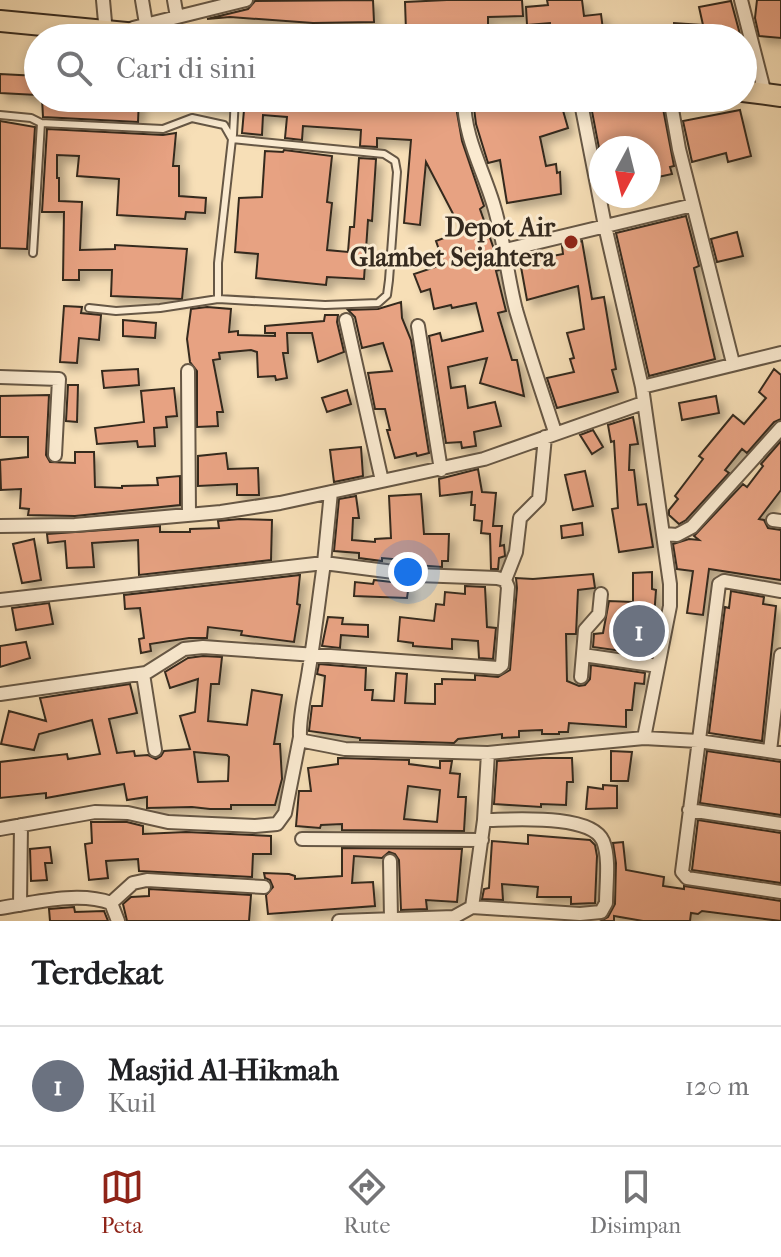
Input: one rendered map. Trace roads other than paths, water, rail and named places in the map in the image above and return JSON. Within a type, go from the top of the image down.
[{"type":"highway","points":[[0,21],[28,24]]},
{"type":"street","points":[[103,0],[108,24]]},
{"type":"street","points":[[142,0],[146,24],[246,0]]},
{"type":"street","points":[[174,0],[177,17]]},
{"type":"street","points":[[741,0],[749,24]]},
{"type":"street","points":[[757,48],[773,95]]},
{"type":"street","points":[[0,694],[143,674],[184,649],[194,648],[221,647],[498,668],[502,665],[508,587],[505,580],[516,552],[520,518],[539,499],[550,434],[516,307],[493,201],[472,149],[464,112]]},
{"type":"street","points":[[583,112],[642,387],[671,595],[644,738]]},
{"type":"street","points":[[672,112],[733,363]]},
{"type":"street","points":[[506,250],[693,205]]},
{"type":"street","points":[[346,320],[382,481]]},
{"type":"street","points":[[418,326],[441,470]]},
{"type":"street","points":[[642,387],[781,353]]},
{"type":"street","points":[[188,371],[189,515]]},
{"type":"street","points":[[0,377],[59,379],[55,455]]},
{"type":"street","points":[[0,526],[75,525],[280,503],[484,459],[643,403]]},
{"type":"street","points":[[664,534],[677,535],[692,527],[781,428]]},
{"type":"street","points":[[0,829],[95,812],[128,813],[168,822],[196,824],[277,824],[285,813],[300,737],[331,492]]},
{"type":"street","points":[[0,600],[324,563],[417,575],[505,580]]},
{"type":"street","points":[[781,591],[724,581],[719,584],[683,875],[781,892]]},
{"type":"street","points":[[581,677],[585,630],[599,614],[601,594]]},
{"type":"street","points":[[583,655],[658,666]]},
{"type":"street","points":[[300,737],[345,749],[488,753],[644,738],[698,741],[775,752],[781,655]]},
{"type":"street","points":[[143,674],[155,750]]},
{"type":"street","points":[[472,907],[482,840],[488,753]]},
{"type":"street","points":[[689,810],[781,824]]},
{"type":"street","points":[[339,921],[453,919],[472,907],[553,917],[601,917],[606,903],[606,874],[604,843],[598,834],[569,822],[484,820]]},
{"type":"street","points":[[20,905],[21,825]]},
{"type":"street","points":[[302,839],[482,840]]},
{"type":"street","points":[[390,861],[391,919]]},
{"type":"street","points":[[111,903],[133,883],[147,880],[264,887]]},
{"type":"street","points":[[0,908],[71,899],[111,903]]},
{"type":"street","points":[[111,903],[118,921]]},
{"type":"lane","points":[[218,299],[218,263],[234,112]]},
{"type":"lane","points":[[0,115],[31,118],[41,123],[163,129],[192,118],[224,125],[232,139]]},
{"type":"lane","points":[[33,253],[41,123]]},
{"type":"lane","points":[[89,308],[116,311],[160,308],[218,299],[325,305],[378,303],[387,295],[397,172],[395,161],[390,157],[232,139]]},
{"type":"place","name":"Depot Air Glambet Sejahtera","points":[[571,242]]},
{"type":"place","name":"Masjid Al-Hikmah","points":[[639,631]]}]
